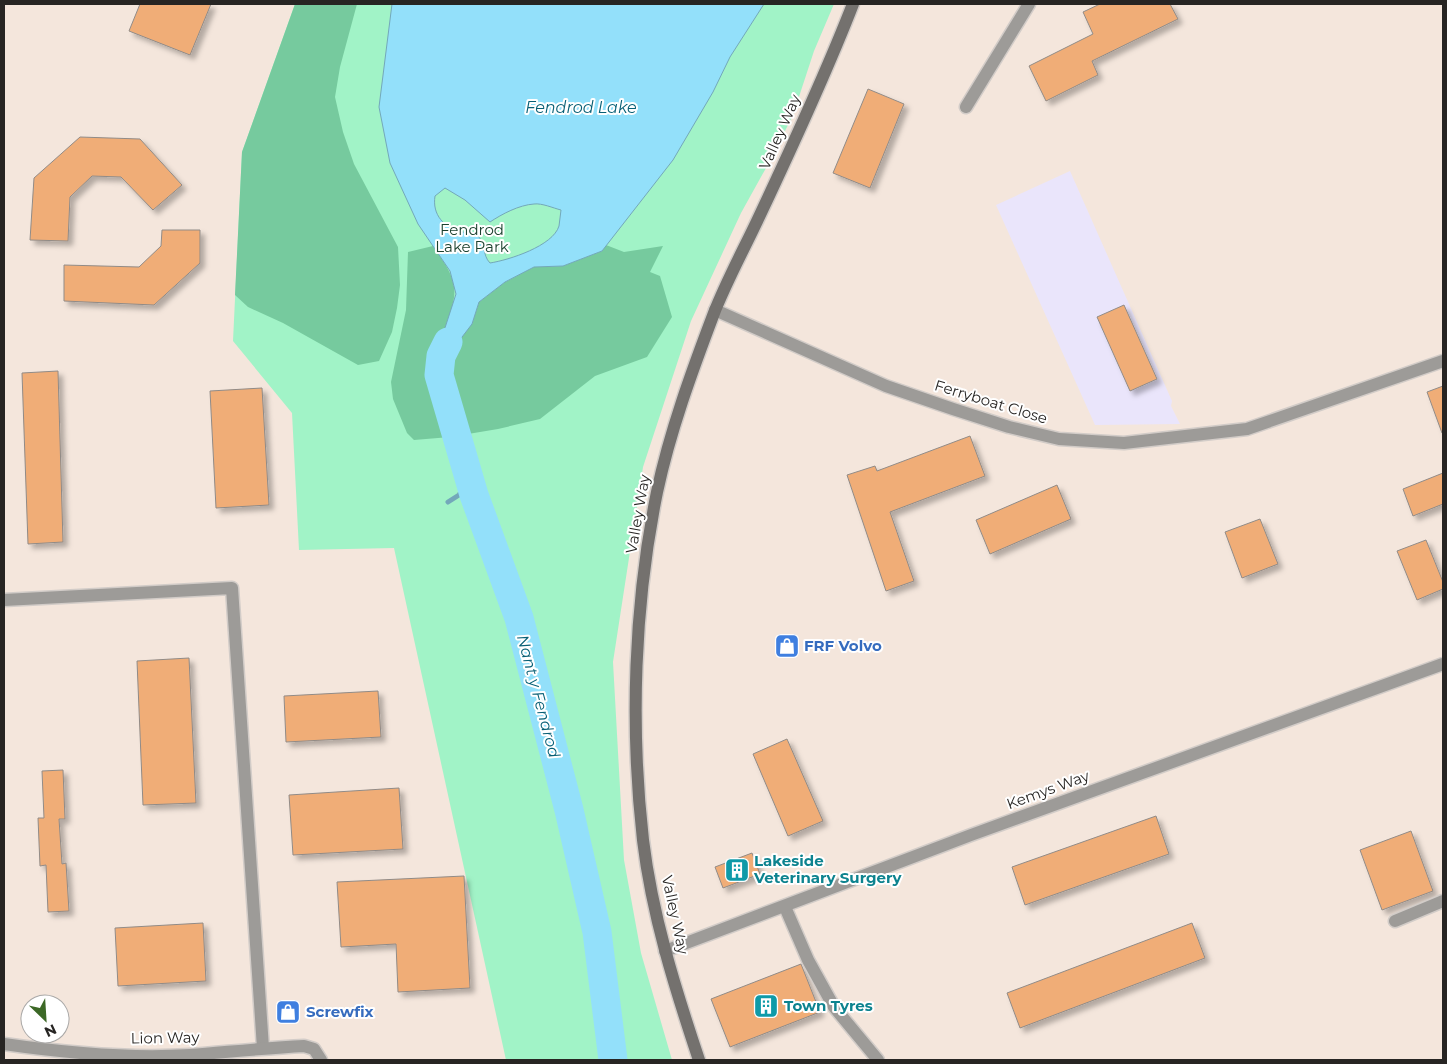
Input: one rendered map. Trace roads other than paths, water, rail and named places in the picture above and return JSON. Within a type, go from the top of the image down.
[{"type":"street","name":"Valley Way","points":[[699,1060],[665,951],[651,887],[641,814],[636,724],[638,636],[646,561],[657,492],[674,423],[715,310],[834,52],[853,4]]},
{"type":"street","points":[[966,107],[1029,4]]},
{"type":"street","name":"Ferryboat Close","points":[[715,310],[886,386],[953,409],[1009,427],[1059,439],[1115,443],[1192,437],[1247,428],[1443,361]]},
{"type":"street","points":[[4,600],[232,588],[262,1048]]},
{"type":"street","name":"Kemys Way","points":[[665,951],[971,835],[1443,664]]},
{"type":"street","points":[[1395,921],[1443,901]]},
{"type":"street","points":[[785,907],[808,960],[834,1007],[878,1060]]},
{"type":"street","name":"Lion Way","points":[[4,1044],[61,1052],[112,1055],[189,1055],[304,1046],[314,1049],[321,1060]]},
{"type":"water","name":"Fendrod Lake","points":[[392,4],[764,4],[730,57],[713,92],[673,160],[602,251],[563,266],[534,267],[505,282],[479,302],[472,324],[459,341],[448,342],[442,337],[456,294],[450,271],[418,224],[390,163],[379,107]],"holes":[[[445,188],[465,200],[490,222],[522,206],[537,204],[548,206],[561,210],[559,226],[555,233],[540,246],[508,259],[490,263],[482,242],[477,235],[456,230],[445,224],[435,209],[435,196]]]},
{"type":"waterway","name":"Nant y Fendrod","points":[[448,342],[441,356],[439,375],[474,495],[519,618],[569,810],[597,932],[613,1060]]},
{"type":"waterway","points":[[448,502],[459,495],[469,479]]},
{"type":"place","name":"FRF Volvo","points":[[787,646]]},
{"type":"place","name":"Lakeside Veterinary Surgery","points":[[737,870]]},
{"type":"place","name":"Town Tyres","points":[[766,1006]]},
{"type":"place","name":"Screwfix","points":[[288,1012]]},
{"type":"park label","name":"Fendrod Lake Park","points":[[472,238]]}]
